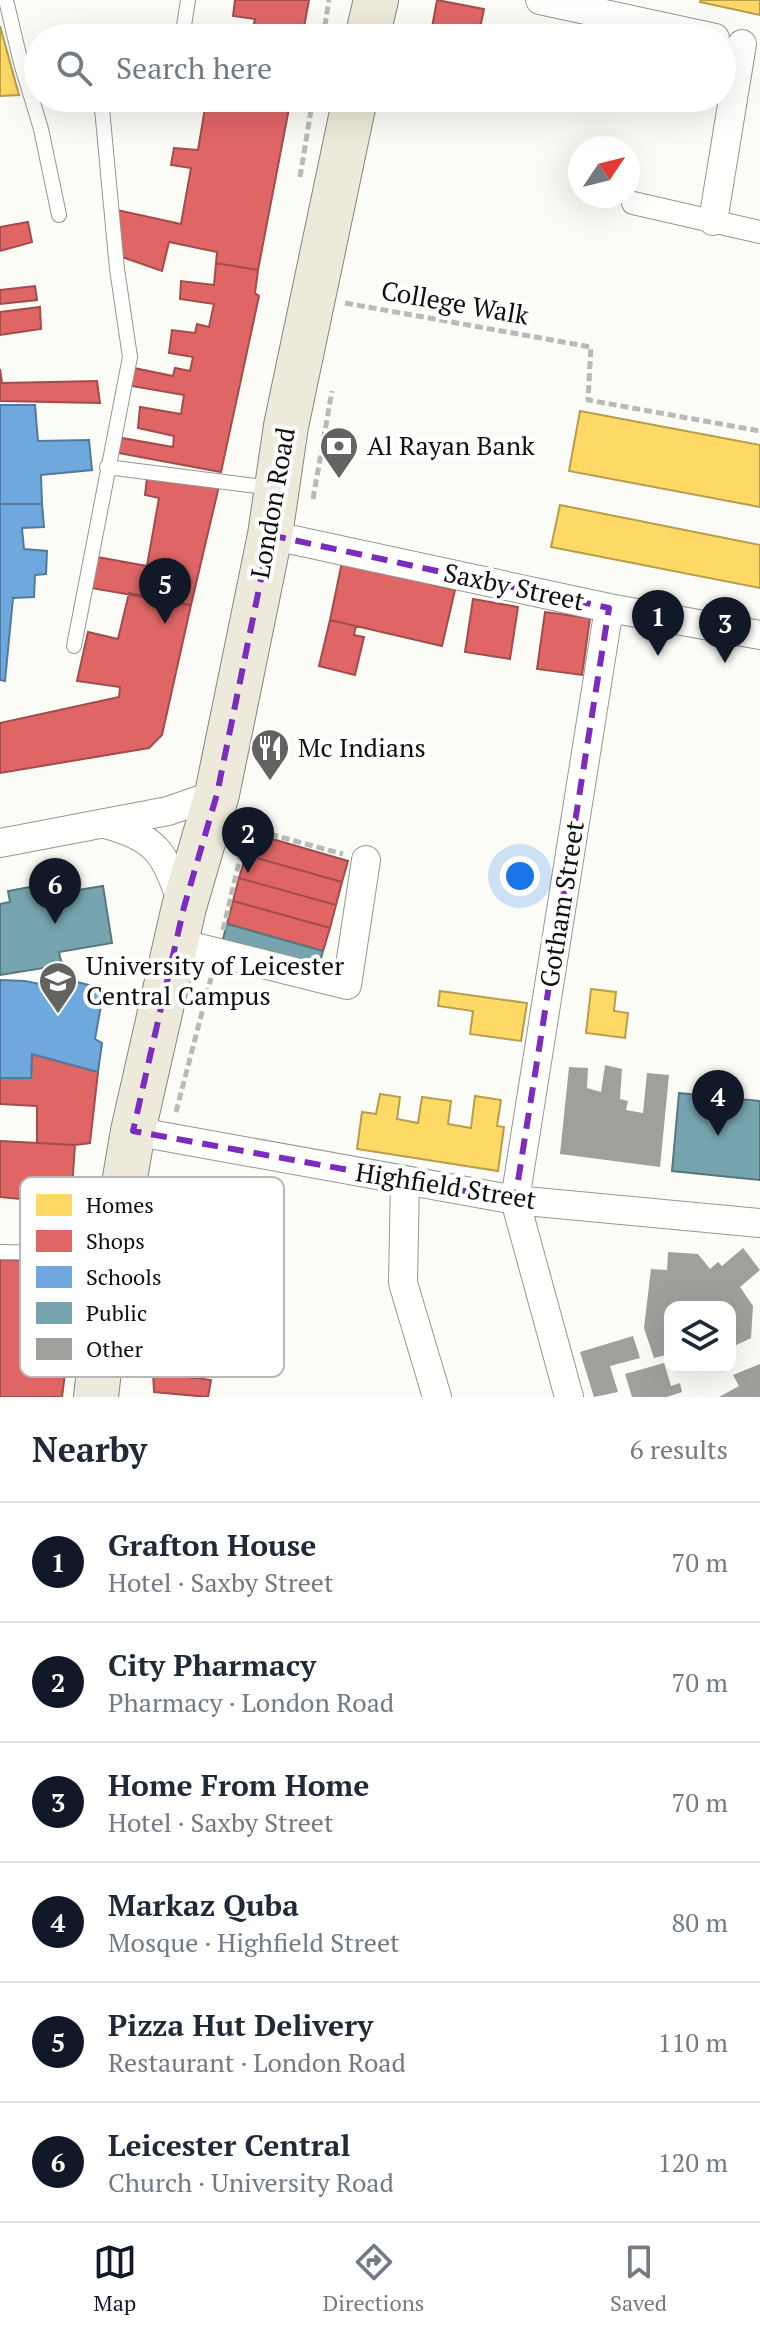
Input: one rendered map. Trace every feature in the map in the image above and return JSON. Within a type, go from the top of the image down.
[{"type":"main road","points":[[370,24],[376,0]]},
{"type":"main road","name":"London Road","points":[[137,1177],[151,1134],[179,924],[235,799],[276,489],[312,297],[352,112]]},
{"type":"street","points":[[540,0],[670,13],[694,24]]},
{"type":"street","points":[[713,221],[726,112]]},
{"type":"street","points":[[640,205],[760,232]]},
{"type":"street","name":"Saxby Street","points":[[270,535],[609,608],[760,635]]},
{"type":"street","name":"Gotham Street","points":[[515,1200],[609,608]]},
{"type":"street","points":[[0,843],[235,799]]},
{"type":"street","points":[[101,823],[134,832],[158,850],[166,859],[179,924],[218,952],[347,985],[366,860]]},
{"type":"street","name":"Highfield Street","points":[[151,1134],[515,1200],[760,1223]]},
{"type":"street","points":[[405,1180],[403,1283],[437,1397]]},
{"type":"street","points":[[515,1200],[569,1397]]},
{"type":"lane","points":[[6,0],[24,73]]},
{"type":"lane","points":[[184,24],[188,0]]},
{"type":"lane","points":[[36,112],[59,215]]},
{"type":"lane","points":[[74,646],[130,357],[117,269],[102,112]]},
{"type":"lane","points":[[107,467],[276,489]]},
{"type":"lane","points":[[0,1252],[20,1252]]},
{"type":"path","points":[[325,24],[329,0]]},
{"type":"path","name":"College Walk","points":[[312,297],[591,347],[588,400],[760,431]]},
{"type":"path","points":[[151,1134],[218,952],[247,828],[235,799]]},
{"type":"path","points":[[247,828],[366,860]]},
{"type":"highlighted area","points":[[270,535],[609,608],[515,1200],[133,1131],[184,907],[217,794]]},
{"type":"building: Homes","points":[[760,0],[760,15],[700,2]]},
{"type":"building: Homes","points":[[0,26],[19,95],[0,96]]},
{"type":"building: Homes","points":[[580,411],[760,445],[760,507],[569,471]]},
{"type":"building: Homes","points":[[560,505],[760,545],[760,588],[551,547]]},
{"type":"building: Homes","points":[[591,989],[616,992],[614,1011],[628,1013],[625,1038],[586,1033]]},
{"type":"building: Homes","points":[[440,991],[527,1003],[521,1041],[470,1034],[473,1011],[438,1006]]},
{"type":"building: Homes","points":[[380,1094],[400,1097],[397,1119],[418,1123],[422,1097],[451,1101],[448,1124],[471,1128],[475,1096],[501,1100],[497,1126],[504,1127],[498,1171],[357,1149],[362,1112],[376,1114]]},
{"type":"building: Shops","points":[[235,0],[309,0],[305,24],[254,24],[255,19],[233,16]]},
{"type":"building: Shops","points":[[437,0],[484,9],[481,24],[433,24]]},
{"type":"building: Shops","points":[[204,112],[288,112],[258,270],[216,263],[217,252],[169,242],[162,271],[122,257],[117,210],[181,224],[191,168],[171,165],[174,148],[198,150]]},
{"type":"building: Shops","points":[[28,222],[32,242],[0,251],[0,227]]},
{"type":"building: Shops","points":[[216,263],[258,270],[255,293],[259,296],[221,472],[113,452],[116,437],[173,447],[174,436],[138,428],[140,407],[181,414],[184,395],[126,385],[129,367],[173,376],[175,368],[190,371],[193,357],[169,353],[172,330],[195,333],[197,324],[209,327],[214,304],[180,299],[181,281],[214,285]]},
{"type":"building: Shops","points":[[35,286],[37,300],[0,304],[0,290]]},
{"type":"building: Shops","points":[[40,307],[41,329],[0,335],[0,312]]},
{"type":"building: Shops","points":[[0,369],[2,383],[97,381],[100,403],[0,401]]},
{"type":"building: Shops","points":[[147,478],[219,486],[191,605],[91,588],[97,557],[147,566],[159,498],[145,495]]},
{"type":"building: Shops","points":[[342,562],[455,590],[442,646],[330,620]]},
{"type":"building: Shops","points":[[129,593],[191,605],[162,735],[149,748],[0,773],[0,723],[119,697],[120,687],[77,681],[88,632],[118,639]]},
{"type":"building: Shops","points":[[473,599],[518,607],[510,659],[465,652]]},
{"type":"building: Shops","points":[[545,612],[590,618],[582,675],[537,669]]},
{"type":"building: Shops","points":[[330,620],[356,626],[354,635],[364,637],[355,675],[319,666]]},
{"type":"building: Shops","points":[[252,833],[348,861],[342,882],[246,855]]},
{"type":"building: Shops","points":[[246,855],[342,882],[336,905],[239,878]]},
{"type":"building: Shops","points":[[239,878],[336,905],[330,928],[233,901]]},
{"type":"building: Shops","points":[[233,901],[330,928],[323,951],[227,924]]},
{"type":"building: Shops","points":[[32,1054],[98,1072],[90,1143],[37,1143],[37,1106],[0,1104],[0,1078],[31,1078]]},
{"type":"building: Shops","points":[[0,1141],[75,1145],[73,1177],[20,1177],[20,1199],[0,1197]]},
{"type":"building: Shops","points":[[0,1259],[20,1260],[20,1377],[65,1377],[62,1397],[0,1397]]},
{"type":"building: Shops","points":[[153,1377],[211,1380],[208,1397],[154,1392]]},
{"type":"building: Schools","points":[[0,405],[35,405],[38,441],[89,440],[92,470],[41,475],[42,504],[0,504]]},
{"type":"building: Schools","points":[[0,504],[42,504],[44,527],[22,528],[24,549],[47,551],[46,574],[35,575],[34,597],[13,598],[5,681],[0,680]]},
{"type":"building: Schools","name":"University of Leicester Central Campus","points":[[62,978],[104,989],[95,1039],[102,1043],[98,1072],[32,1054],[31,1078],[0,1078],[0,980],[54,987]]},
{"type":"building: Public","points":[[52,883],[54,894],[103,886],[112,943],[59,952],[62,965],[0,975],[0,904],[10,902],[8,891]]},
{"type":"building: Public","points":[[227,924],[323,951],[317,973],[221,946]]},
{"type":"building: Public","points":[[679,1093],[760,1101],[760,1180],[672,1171]]},
{"type":"building: Other","points":[[605,1065],[622,1069],[620,1099],[628,1101],[626,1110],[643,1113],[647,1073],[669,1075],[660,1167],[560,1154],[569,1067],[588,1068],[587,1088],[601,1092]]},
{"type":"building: Other","points":[[743,1248],[760,1270],[740,1287],[753,1306],[751,1338],[736,1345],[736,1301],[664,1301],[664,1356],[654,1358],[644,1328],[651,1269],[667,1270],[668,1252],[698,1254],[710,1269],[718,1262],[722,1266]]},
{"type":"building: Other","points":[[633,1336],[640,1358],[610,1366],[618,1392],[594,1397],[580,1352]]},
{"type":"building: Other","points":[[664,1363],[664,1373],[667,1373],[671,1386],[680,1383],[682,1392],[667,1397],[632,1397],[625,1374]]},
{"type":"building: Other","points":[[760,1364],[760,1397],[719,1397],[739,1386],[733,1375]]},
{"type":"place","name":"Al Rayan Bank","points":[[339,480]]},
{"type":"place","name":"Pizza Hut Delivery","points":[[165,624]]},
{"type":"place","name":"Grafton House","points":[[658,656]]},
{"type":"place","name":"Home From Home","points":[[725,663]]},
{"type":"place","name":"Mc Indians","points":[[270,782]]},
{"type":"place","name":"City Pharmacy","points":[[248,873]]},
{"type":"place","name":"Leicester Central","points":[[55,924]]},
{"type":"place","name":"University of Leicester Central Campus","points":[[58,1015]]},
{"type":"place","name":"Markaz Quba","points":[[718,1136]]}]
